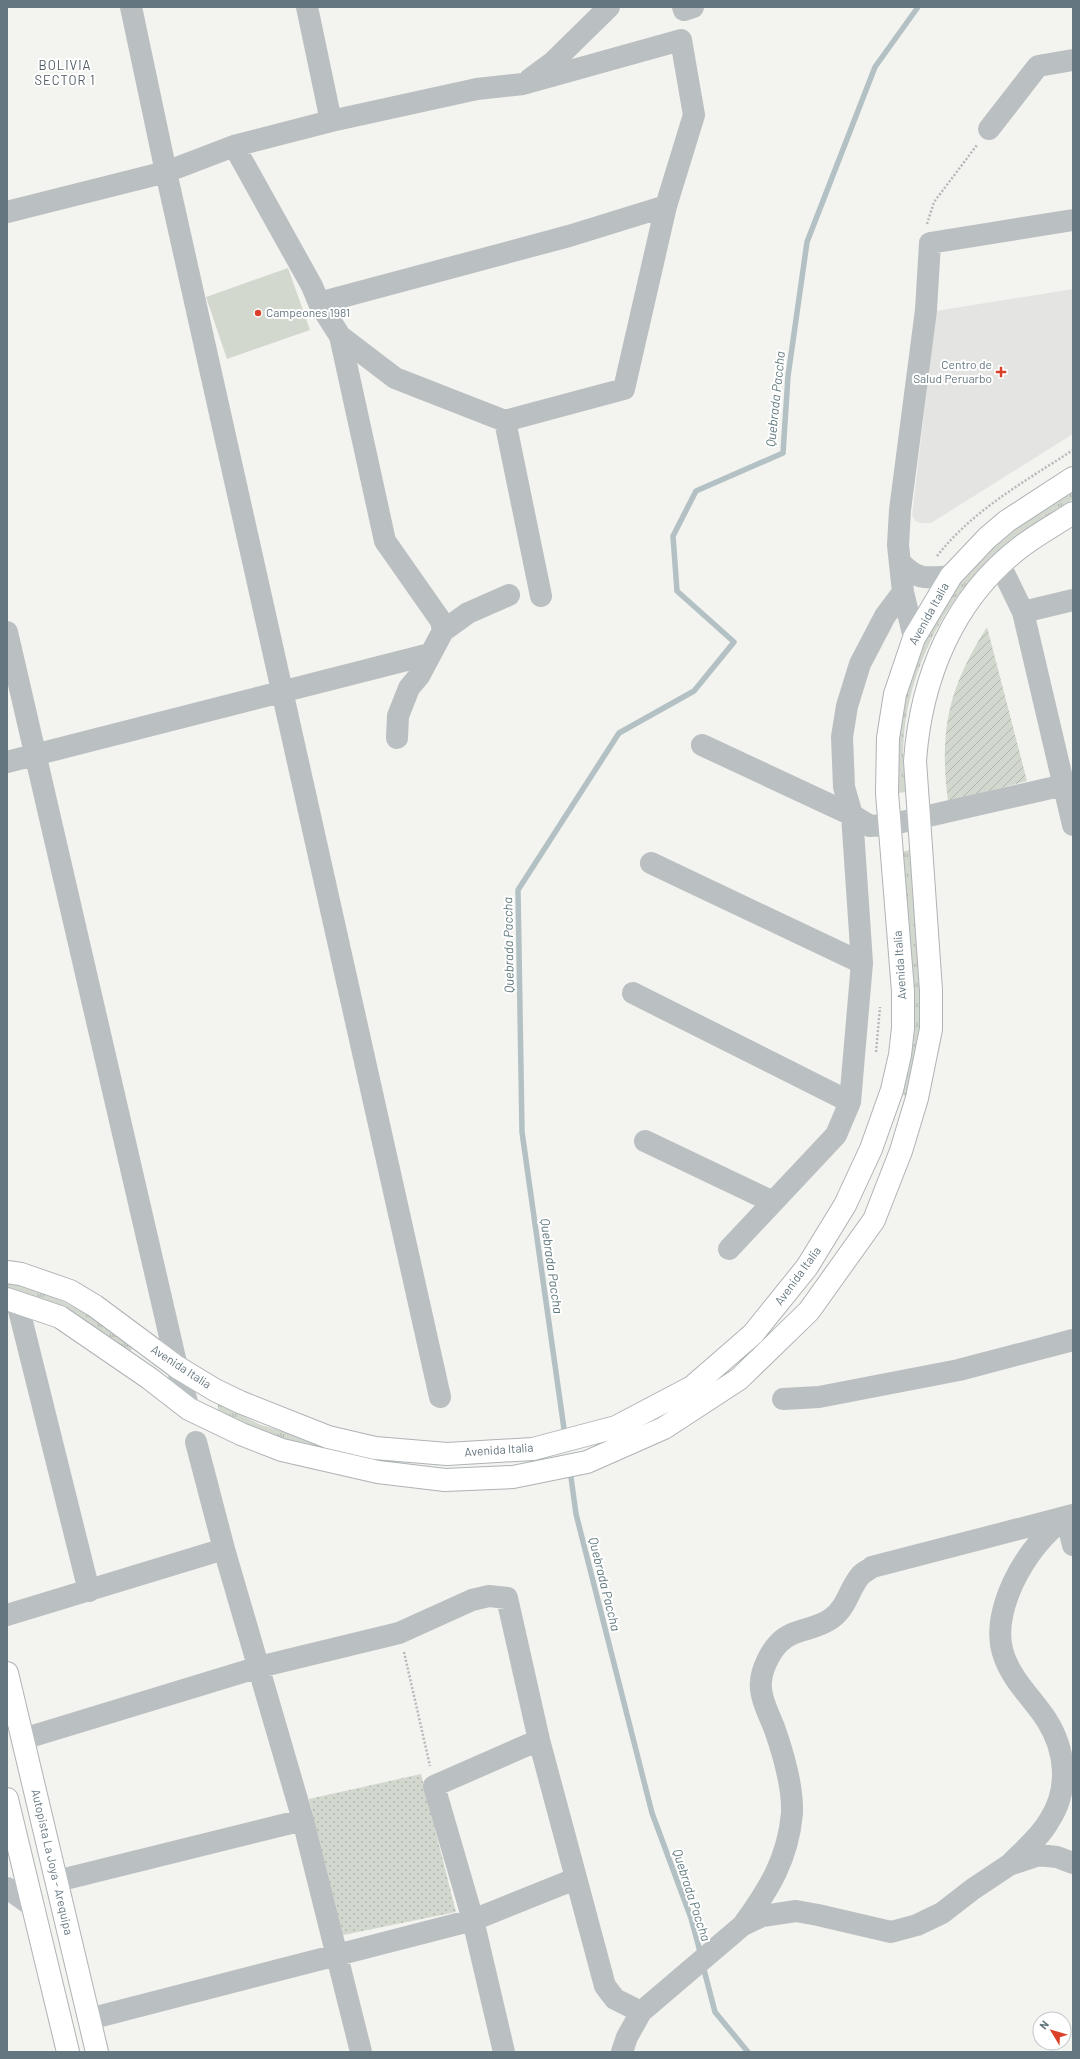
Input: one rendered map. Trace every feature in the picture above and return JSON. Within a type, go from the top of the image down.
[{"type":"main road","name":"Avenida Italia","points":[[7,1272],[21,1274],[70,1291],[95,1306],[177,1367],[215,1390],[264,1413],[328,1437],[375,1448],[447,1454],[533,1449],[616,1427],[692,1387],[753,1334],[807,1267],[845,1205],[871,1149],[892,1090],[900,1055],[903,1028],[903,991],[887,793],[888,738],[890,716],[895,694],[914,638],[950,576],[987,538],[1007,521],[1073,478]]},
{"type":"main road","name":"Avenida Italia","points":[[12,1300],[60,1316],[189,1408],[241,1434],[282,1450],[378,1472],[446,1480],[513,1477],[588,1462],[664,1428],[739,1379],[809,1311],[874,1220],[901,1151],[917,1098],[930,1029],[931,990],[915,761],[917,738],[930,677],[955,620],[972,595],[1000,565],[1022,546],[1073,513]]},
{"type":"main road","name":"Autopista La Joya - Arequipa","points":[[7,1673],[97,2052]]},
{"type":"main road","points":[[7,1799],[68,2052]]},
{"type":"street","points":[[130,7],[440,1397]]},
{"type":"street","points":[[307,7],[331,121]]},
{"type":"street","points":[[523,84],[553,62],[610,7]]},
{"type":"street","points":[[683,7],[684,10],[693,7]]},
{"type":"street","points":[[7,212],[166,172],[234,146],[331,121],[477,89],[523,84],[681,40],[694,115],[666,206],[624,389],[505,421],[395,378],[340,336],[319,304],[312,286],[234,146]]},
{"type":"street","points":[[989,129],[1038,66],[1073,60]]},
{"type":"street","points":[[319,304],[568,236],[666,206]]},
{"type":"street","points":[[914,638],[903,592],[898,545],[900,510],[926,310],[930,243],[1073,220]]},
{"type":"street","points":[[340,336],[385,541],[441,621],[443,631]]},
{"type":"street","points":[[505,421],[542,596]]},
{"type":"street","points":[[900,562],[911,573],[922,579],[950,576]]},
{"type":"street","points":[[1000,565],[1023,612],[1068,784],[1073,825]]},
{"type":"street","points":[[729,1249],[836,1135],[850,1102],[862,963],[852,815],[844,788],[842,738],[847,706],[860,664],[885,616],[903,592]]},
{"type":"street","points":[[397,738],[398,716],[409,688],[420,676],[443,631],[468,613],[509,596]]},
{"type":"street","points":[[1023,612],[1073,600]]},
{"type":"street","points":[[7,632],[177,1367],[189,1408]]},
{"type":"street","points":[[7,762],[430,654]]},
{"type":"street","points":[[702,745],[852,815],[870,826],[889,825],[1068,784]]},
{"type":"street","points":[[651,863],[862,963]]},
{"type":"street","points":[[633,993],[850,1102]]},
{"type":"street","points":[[644,1141],[773,1202]]},
{"type":"street","points":[[12,1300],[89,1591]]},
{"type":"street","points":[[783,1399],[819,1397],[959,1370],[1073,1340]]},
{"type":"street","points":[[196,1442],[224,1549],[303,1820],[361,2052]]},
{"type":"street","points":[[1069,1516],[1073,1545]]},
{"type":"street","points":[[743,1925],[762,1916],[796,1911],[891,1932],[916,1925],[942,1913],[973,1889],[1009,1865],[1032,1843],[1049,1821],[1062,1792],[1064,1764],[1054,1733],[1020,1686],[1004,1656],[1000,1624],[1010,1589],[1020,1568],[1048,1531],[1069,1516]]},
{"type":"street","points":[[622,2052],[627,2037],[641,2012],[743,1925],[777,1874],[784,1855],[792,1812],[785,1761],[763,1698],[760,1682],[766,1664],[778,1644],[792,1633],[818,1627],[833,1618],[846,1604],[860,1575],[872,1568],[1069,1516]]},
{"type":"street","points":[[7,1615],[224,1549]]},
{"type":"street","points":[[23,1739],[258,1667],[399,1633],[472,1600],[489,1596],[507,1598],[539,1740],[575,1879],[605,1986],[615,1999],[641,2012]]},
{"type":"street","points":[[504,2052],[473,1920],[434,1786],[539,1740]]},
{"type":"street","points":[[56,1881],[303,1820]]},
{"type":"street","points":[[1009,1865],[1039,1855],[1057,1858],[1073,1863]]},
{"type":"street","points":[[89,2019],[473,1920],[575,1879]]},
{"type":"street","points":[[7,1888],[34,1907]]},
{"type":"path","points":[[930,243],[925,230],[934,202],[989,129]]},
{"type":"path","points":[[399,1633],[434,1786]]},
{"type":"shaded area","name":"Centro de Salud Peruarbo","points":[[1073,289],[1073,434],[931,523],[921,523],[915,521],[912,515],[936,311]]},
{"type":"green space","name":"Campeones 1981","points":[[288,268],[310,330],[227,359],[206,297]]},
{"type":"green space","points":[[1073,489],[1073,499],[1015,536],[979,569],[947,611],[934,634],[914,682],[904,734],[903,749],[906,792],[898,793],[897,758],[901,720],[908,689],[918,658],[931,629],[947,601],[966,575],[988,551],[1012,529],[1034,513]]},
{"type":"green space","points":[[987,627],[1027,781],[948,802],[945,776],[945,753],[946,731],[950,710],[955,690],[963,670]]},
{"type":"green space","points":[[910,850],[922,991],[920,1030],[907,1096],[900,1094],[901,852]]},
{"type":"green space","points":[[7,1283],[42,1292],[74,1307],[134,1347],[129,1352],[52,1303],[7,1289]]},
{"type":"green space","points":[[218,1404],[261,1425],[323,1443],[322,1450],[275,1437],[218,1410]]},
{"type":"green space","points":[[421,1774],[456,1912],[343,1935],[309,1799]]},
{"type":"waterway","name":"Quebrada Paccha","points":[[565,1436],[522,1132],[518,890],[619,733],[694,691],[734,642],[677,591],[673,536],[696,491],[783,453],[788,376],[807,242],[875,67],[918,7]]},
{"type":"waterway","name":"Quebrada Paccha","points":[[570,1470],[576,1514],[652,1813],[691,1918],[701,1955]]},
{"type":"waterway","name":"Quebrada Paccha","points":[[703,1966],[715,2012],[748,2052]]},
{"type":"place","name":"Campeones 1981","points":[[258,313]]},
{"type":"place","name":"Centro de Salud Peruarbo","points":[[1001,372]]},
{"type":"district","name":"BOLIVIA SECTOR 1","points":[[65,72]]}]
